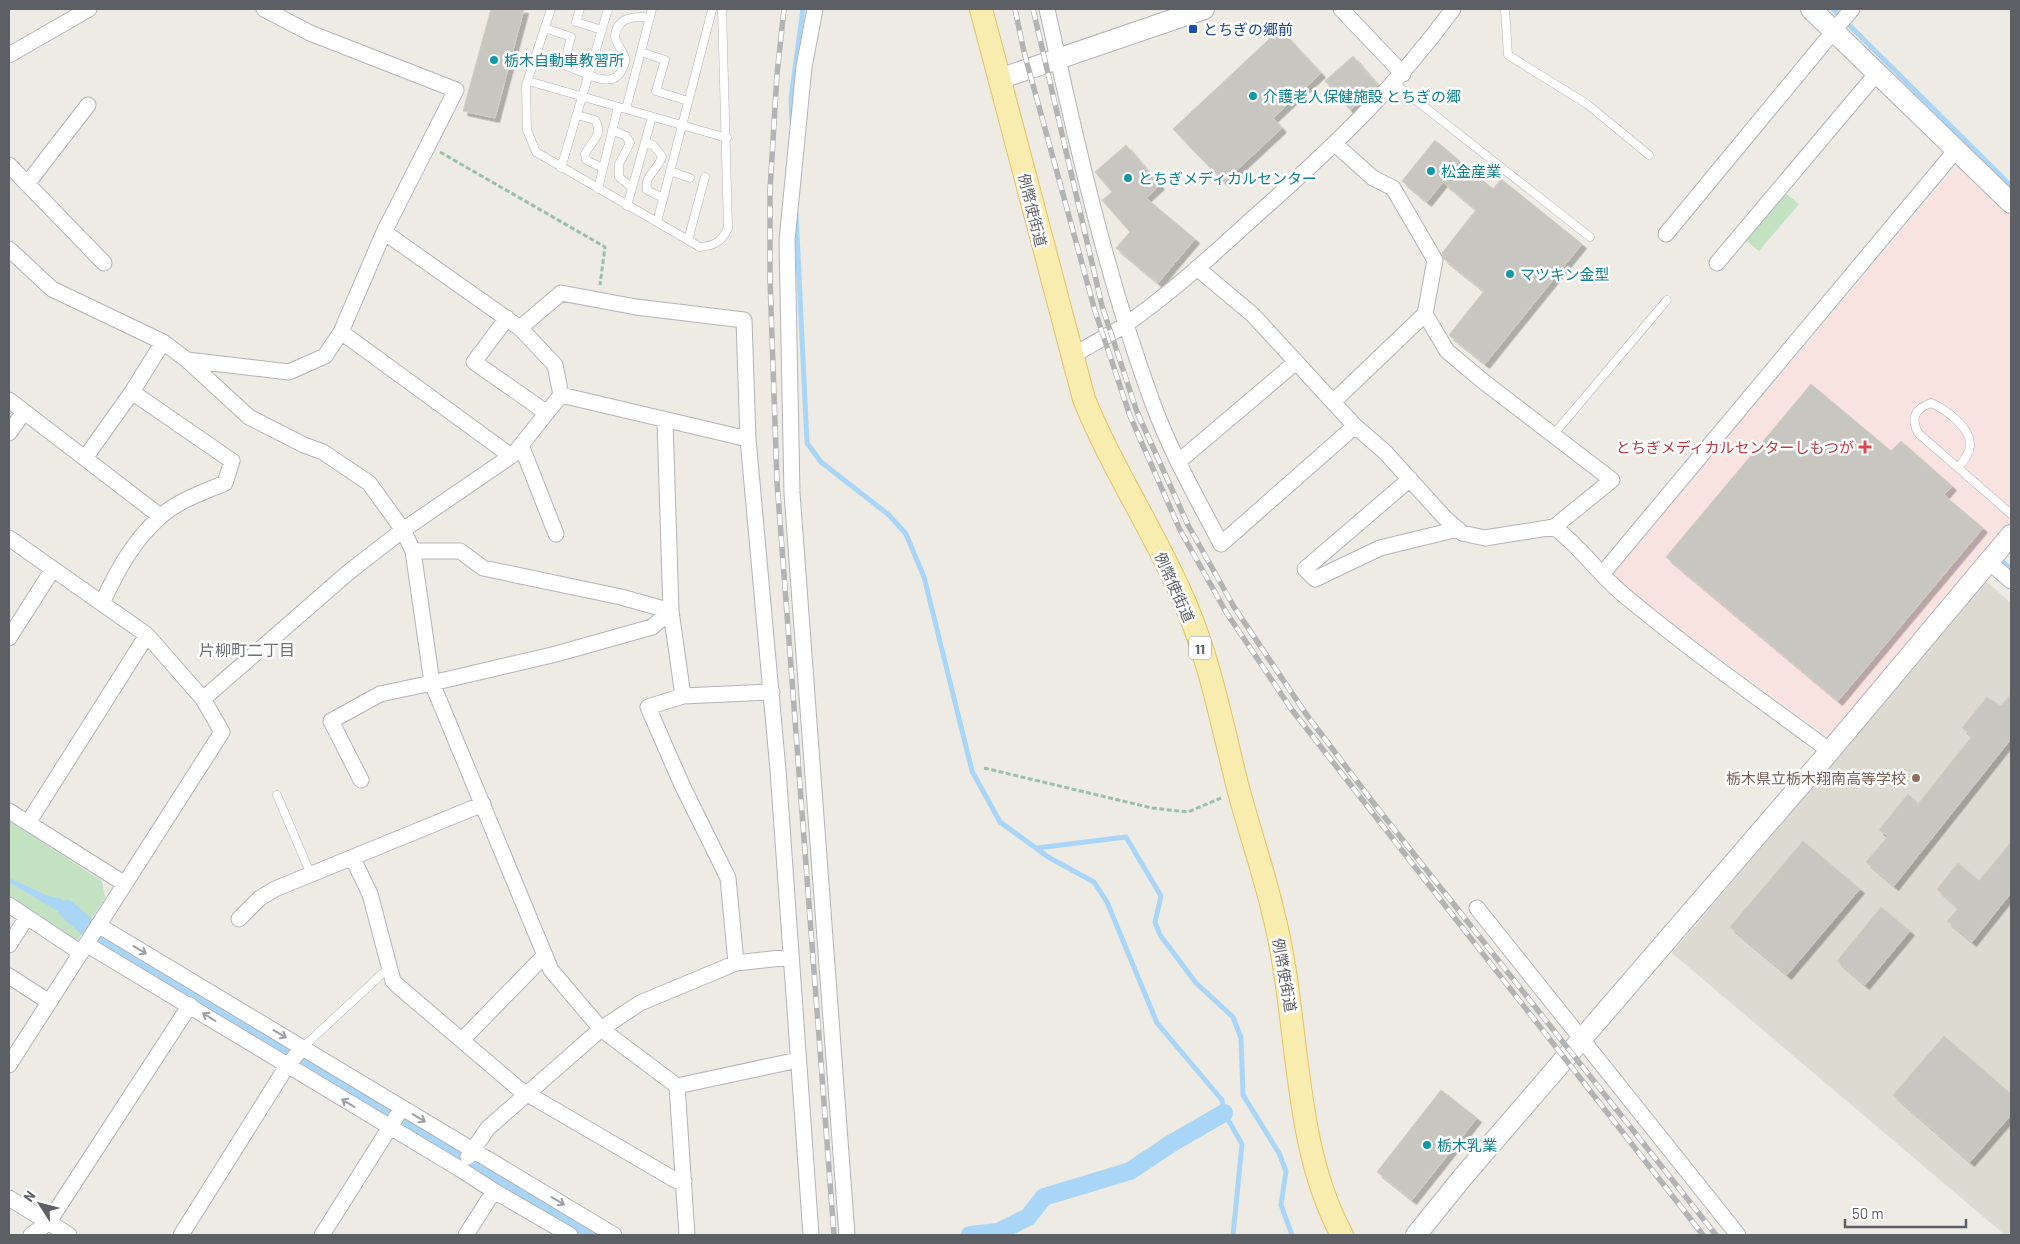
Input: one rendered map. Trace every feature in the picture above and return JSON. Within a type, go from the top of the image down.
[{"type":"main road","name":"例幣使街道","points":[[981,9],[1084,399],[1102,443],[1166,562],[1186,607],[1217,701],[1239,790],[1274,913],[1290,997],[1310,1144],[1324,1194],[1342,1235]]},
{"type":"street","points":[[9,55],[89,9]]},
{"type":"street","points":[[187,360],[289,372],[325,356],[341,332],[384,232],[456,90],[310,33],[264,9]]},
{"type":"street","points":[[815,9],[804,68],[787,240],[792,493],[847,1235]]},
{"type":"street","points":[[1047,9],[1083,172],[1105,255],[1153,404],[1178,462],[1221,544],[1355,426]]},
{"type":"street","points":[[999,79],[1204,9]]},
{"type":"street","points":[[1341,9],[1398,78]]},
{"type":"street","points":[[1072,356],[1127,323],[1197,268],[1334,144],[1398,78],[1453,9]]},
{"type":"street","points":[[1812,9],[2011,203]]},
{"type":"street","points":[[1666,234],[1834,31],[1849,10]]},
{"type":"street","points":[[1717,263],[1877,73]]},
{"type":"street","points":[[27,184],[88,104]]},
{"type":"street","points":[[1334,144],[1373,178],[1393,188],[1435,260],[1425,314],[1334,401]]},
{"type":"street","points":[[1603,573],[1956,150]]},
{"type":"street","points":[[9,165],[104,263]]},
{"type":"street","points":[[204,699],[350,570],[402,530],[516,450],[561,395],[555,365],[520,328],[384,232]]},
{"type":"street","points":[[9,249],[52,289],[163,342],[187,360],[249,417],[304,445],[323,452],[368,483],[402,530],[413,551],[432,683],[551,970],[601,1029],[677,1086],[687,1235]]},
{"type":"street","points":[[1197,268],[1253,315],[1355,426],[1386,452],[1444,517],[1462,533],[1485,538],[1554,527],[1612,480],[1447,351],[1425,314]]},
{"type":"street","points":[[520,328],[561,293],[636,307],[744,320],[748,439],[772,692],[811,1235]]},
{"type":"street","points":[[507,318],[474,362],[547,413]]},
{"type":"street","points":[[341,332],[516,450],[556,534]]},
{"type":"street","points":[[85,458],[132,392],[163,342]]},
{"type":"street","points":[[1178,462],[1296,362]]},
{"type":"street","points":[[102,603],[124,558],[160,516],[189,499],[225,483],[232,461],[132,392]]},
{"type":"street","points":[[561,395],[748,439]]},
{"type":"street","points":[[9,400],[160,516]]},
{"type":"street","points":[[9,434],[24,412]]},
{"type":"street","points":[[666,420],[671,611],[683,696]]},
{"type":"street","points":[[1410,479],[1305,569],[1315,580],[1380,548],[1458,529]]},
{"type":"street","points":[[1554,527],[1574,542],[1622,594],[1830,750]]},
{"type":"street","points":[[1416,1235],[1462,1178],[1830,750],[2011,535]]},
{"type":"street","points":[[9,538],[147,635],[204,699],[222,732],[9,1065]]},
{"type":"street","points":[[413,551],[460,551],[483,568],[621,597],[671,611]]},
{"type":"street","points":[[1989,562],[2011,581]]},
{"type":"street","points":[[9,638],[53,568]]},
{"type":"street","points":[[361,780],[331,721],[380,694],[556,654],[652,627],[671,611]]},
{"type":"street","points":[[28,823],[147,635]]},
{"type":"street","points":[[736,964],[728,878],[682,785],[648,707],[683,696],[772,692]]},
{"type":"street","points":[[239,919],[260,898],[275,889],[353,859],[483,804]]},
{"type":"street","points":[[9,811],[125,884]]},
{"type":"street","points":[[353,859],[370,894],[390,969],[398,986],[528,1094],[677,1181],[684,1181]]},
{"type":"street","points":[[9,905],[27,917],[190,1005],[389,1128],[570,1235]]},
{"type":"street","points":[[1477,908],[1738,1235]]},
{"type":"street","points":[[9,945],[27,917]]},
{"type":"street","points":[[98,925],[614,1235]]},
{"type":"street","points":[[462,1040],[545,955]]},
{"type":"street","points":[[460,1169],[488,1128],[601,1029],[640,1003],[736,964],[790,957]]},
{"type":"street","points":[[9,976],[49,1002]]},
{"type":"street","points":[[31,1235],[48,1222],[190,1005]]},
{"type":"street","points":[[182,1235],[287,1066],[302,1048]]},
{"type":"street","points":[[677,1086],[798,1060]]},
{"type":"street","points":[[322,1235],[402,1108]]},
{"type":"street","points":[[466,1235],[494,1191]]},
{"type":"street","points":[[9,1198],[69,1235]]},
{"type":"lane","points":[[551,9],[528,81],[526,130],[536,152],[560,168],[700,246],[710,246],[723,239],[728,228],[722,11],[710,9],[657,222]]},
{"type":"lane","points":[[580,9],[576,22],[602,30]]},
{"type":"lane","points":[[560,168],[608,9]]},
{"type":"lane","points":[[598,189],[612,130],[622,108],[641,52],[652,9]]},
{"type":"lane","points":[[1505,9],[1508,55],[1587,104],[1649,155]]},
{"type":"lane","points":[[545,28],[571,37],[564,64],[580,70],[588,76],[608,80],[618,76],[625,62],[624,55],[615,37],[618,26],[633,16],[650,18]]},
{"type":"lane","points":[[641,52],[665,60],[656,91],[688,101]]},
{"type":"lane","points":[[1398,78],[1590,237]]},
{"type":"lane","points":[[528,81],[727,138]]},
{"type":"lane","points":[[577,115],[594,120],[598,125],[600,131],[598,137],[585,154],[586,160],[603,168]]},
{"type":"lane","points":[[627,206],[652,117]]},
{"type":"lane","points":[[612,130],[626,136],[630,143],[617,171],[618,177],[632,188]]},
{"type":"lane","points":[[645,143],[652,145],[662,156],[660,164],[648,178],[647,190],[663,198]]},
{"type":"lane","points":[[670,171],[690,178]]},
{"type":"lane","points":[[688,240],[705,177]]},
{"type":"lane","points":[[1553,435],[1667,300]]},
{"type":"lane","points":[[1958,468],[1967,455],[1970,445],[1960,423],[1941,408],[1931,403],[1921,406],[1915,413],[1913,422],[1918,433],[1958,468],[2011,514]]},
{"type":"lane","points":[[277,795],[311,875]]},
{"type":"lane","points":[[302,1048],[369,985],[390,969]]},
{"type":"path","points":[[429,145],[605,247],[598,300]]},
{"type":"path","points":[[984,768],[1152,808],[1188,812],[1239,790]]},
{"type":"shaded area","name":"とちぎメディカルセンターしもつが","points":[[1958,165],[2011,216],[2011,522],[1829,737],[1666,619],[1636,596],[1612,573]]},
{"type":"shaded area","name":"栃木県立栃木翔南高等学校","points":[[1986,581],[2011,603],[2011,1235],[2005,1235],[1672,953]]},
{"type":"green space","points":[[1785,193],[1799,204],[1759,251],[1745,240]]},
{"type":"green space","points":[[9,821],[102,881],[105,898],[75,944],[9,901]]},
{"type":"water","points":[[9,878],[48,896],[59,898],[69,906],[61,913],[9,882]]},
{"type":"building","name":"栃木自動車教習所","points":[[491,9],[524,9],[495,118],[463,111]]},
{"type":"building","name":"介護老人保健施設 とちぎの郷","points":[[1280,29],[1321,73],[1273,118],[1282,128],[1224,182],[1173,129]]},
{"type":"building","points":[[1353,56],[1378,85],[1350,110],[1325,81]]},
{"type":"building","name":"マツキン金型","points":[[1435,140],[1493,189],[1501,179],[1582,244],[1485,364],[1449,335],[1484,291],[1444,259],[1442,253],[1476,210],[1443,182],[1427,202],[1402,181]]},
{"type":"building","points":[[1126,145],[1160,185],[1146,198],[1195,239],[1158,283],[1116,248],[1130,232],[1102,200],[1112,192],[1095,172]]},
{"type":"building","points":[[1811,384],[1891,451],[1901,441],[1952,486],[1944,495],[1983,528],[1838,701],[1666,557]]},
{"type":"building","points":[[2011,694],[2011,739],[1894,886],[1866,862],[1888,836],[1879,830],[1908,794],[1918,804],[1972,736],[1962,728],[1987,697],[2001,706]]},
{"type":"building","points":[[1803,841],[1860,889],[1787,975],[1730,927]]},
{"type":"building","points":[[2011,842],[2011,893],[1972,942],[1947,921],[1958,909],[1937,889],[1958,863],[1979,881]]},
{"type":"building","points":[[1881,907],[1910,931],[1865,985],[1837,961]]},
{"type":"building","points":[[1944,1036],[2011,1094],[2011,1115],[1970,1162],[1893,1095]]},
{"type":"building","name":"栃木乳業","points":[[1441,1090],[1477,1118],[1412,1200],[1377,1172]]},
{"type":"waterway","points":[[792,122],[791,98],[803,9]]},
{"type":"waterway","points":[[1833,9],[2011,186]]},
{"type":"waterway","points":[[796,213],[807,443],[821,462],[889,515],[906,534],[924,577],[972,771],[1000,822],[1048,857],[1094,882],[1107,902],[1157,1023],[1222,1100],[1224,1113],[1242,1144],[1233,1235]]},
{"type":"waterway","points":[[2001,560],[2011,569]]},
{"type":"waterway","points":[[1037,848],[1126,837],[1161,896],[1155,922],[1160,935],[1196,983],[1233,1017],[1241,1038],[1243,1095],[1279,1153],[1286,1171],[1281,1205],[1292,1235]]},
{"type":"waterway","points":[[67,909],[101,940],[593,1235]]},
{"type":"waterway","points":[[970,1235],[998,1232],[1028,1217],[1044,1197],[1130,1171],[1172,1143],[1224,1113]]},
{"type":"railway","points":[[784,9],[777,74],[770,190],[770,279],[777,482],[834,1235]]},
{"type":"railway","points":[[1015,9],[1024,52],[1095,311],[1130,416],[1180,530],[1226,612],[1292,710],[1703,1235]]},
{"type":"railway","points":[[1033,9],[1102,306],[1137,412],[1188,525],[1234,607],[1306,714],[1375,805],[1716,1235]]},
{"type":"place","name":"とちぎの郷前","points":[[1193,29]]},
{"type":"place","name":"栃木自動車教習所","points":[[494,60]]},
{"type":"place","name":"介護老人保健施設 とちぎの郷","points":[[1253,96]]},
{"type":"place","name":"松金産業","points":[[1431,171]]},
{"type":"place","name":"とちぎメディカルセンター","points":[[1128,178]]},
{"type":"place","name":"マツキン金型","points":[[1510,274]]},
{"type":"place","name":"とちぎメディカルセンターしもつが","points":[[1865,447]]},
{"type":"place","name":"栃木県立栃木翔南高等学校","points":[[1916,778]]},
{"type":"place","name":"栃木乳業","points":[[1427,1145]]},
{"type":"district","name":"片柳町二丁目","points":[[247,649]]}]
